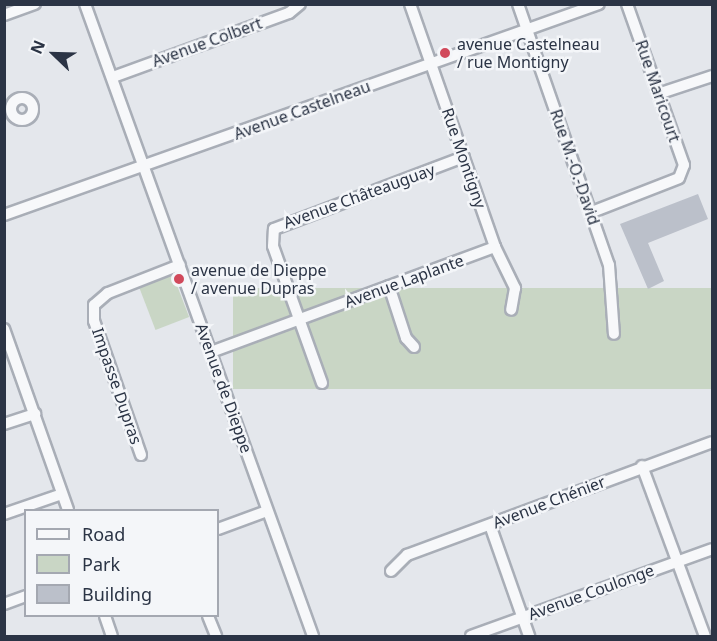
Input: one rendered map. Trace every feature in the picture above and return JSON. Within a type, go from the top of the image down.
[{"type":"street","points":[[4,15],[35,4]]},
{"type":"street","name":"Avenue de Dieppe","points":[[85,4],[113,76],[313,636]]},
{"type":"street","name":"Avenue Colbert","points":[[113,76],[289,13],[300,4]]},
{"type":"street","name":"Rue Montigny","points":[[410,4],[495,247],[515,288],[511,310]]},
{"type":"street","name":"Rue M.-O.-David","points":[[518,4],[609,265],[614,334]]},
{"type":"street","name":"Avenue Castelneau","points":[[4,215],[599,4]]},
{"type":"street","name":"Rue Maricourt","points":[[592,212],[679,178],[684,165],[627,4]]},
{"type":"street","points":[[658,94],[712,76]]},
{"type":"street","name":"Avenue Châteauguay","points":[[322,383],[273,246],[274,229],[464,157]]},
{"type":"street","name":"Avenue Laplante","points":[[211,352],[495,247]]},
{"type":"street","name":"Impasse Dupras","points":[[141,454],[94,321],[94,305],[108,293],[180,266]]},
{"type":"street","points":[[389,286],[406,338],[414,347]]},
{"type":"street","points":[[4,329],[68,509]]},
{"type":"street","points":[[4,424],[35,414]]},
{"type":"street","name":"Avenue Chénier","points":[[392,571],[407,555],[642,466],[712,442]]},
{"type":"street","points":[[642,466],[705,636]]},
{"type":"street","points":[[4,514],[62,494]]},
{"type":"street","points":[[219,529],[267,511]]},
{"type":"street","points":[[490,525],[529,636]]},
{"type":"street","name":"Avenue Coulonge","points":[[471,636],[712,549]]},
{"type":"street","points":[[4,604],[24,598]]},
{"type":"street","points":[[106,617],[112,636]]},
{"type":"street","points":[[209,617],[216,636]]},
{"type":"green space","points":[[173,275],[189,317],[156,330],[139,288]]},
{"type":"green space","points":[[233,288],[712,288],[712,389],[233,389]]},
{"type":"building","points":[[698,194],[708,219],[648,243],[664,281],[648,289],[620,224]]},
{"type":"place","name":"avenue Castelneau / rue Montigny","points":[[445,53]]},
{"type":"place","name":"avenue de Dieppe / avenue Dupras","points":[[179,279]]}]
